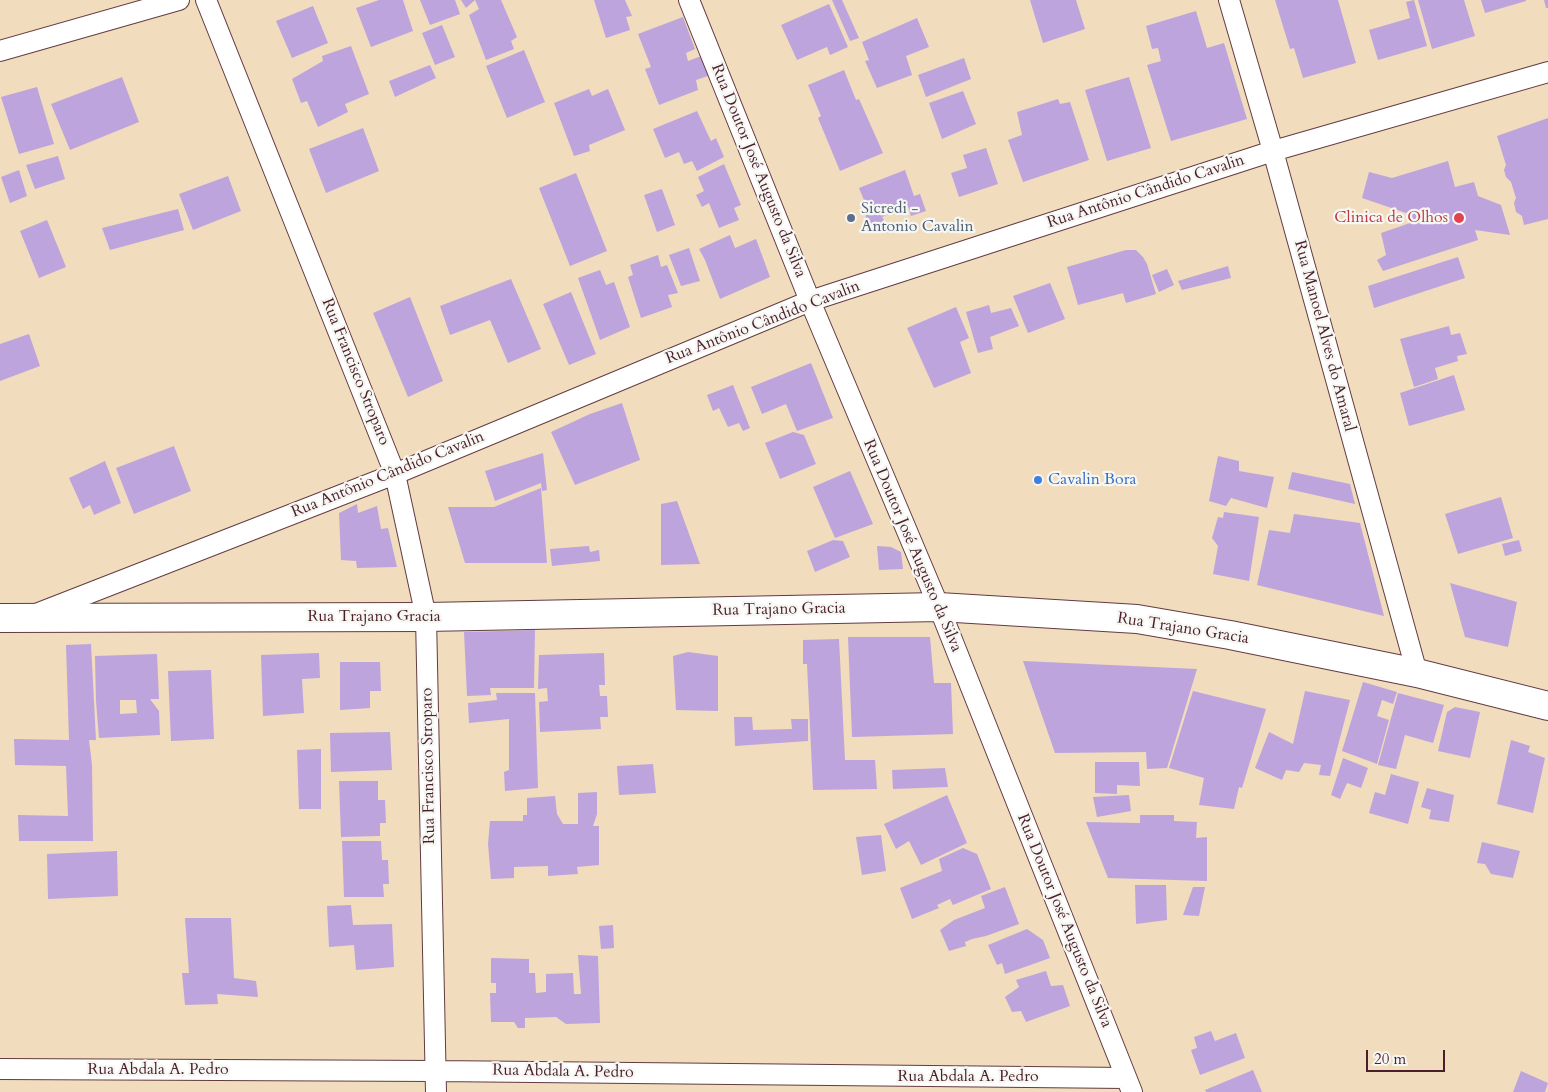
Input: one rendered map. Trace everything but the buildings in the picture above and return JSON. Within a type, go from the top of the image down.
[{"type":"main road","name":"Rua Trajano Gracia","points":[[13,618],[426,617],[939,607],[1137,619],[1230,635],[1417,673],[1548,706]]},
{"type":"street","points":[[0,51],[179,0]]},
{"type":"street","name":"Rua Francisco Stroparo","points":[[206,0],[395,474],[426,617],[436,1092]]},
{"type":"street","name":"Rua Doutor José Augusto da Silva","points":[[689,0],[810,301],[939,607],[1129,1085]]},
{"type":"street","name":"Rua Manoel Alves do Amaral","points":[[1229,0],[1273,151],[1417,673]]},
{"type":"street","name":"Rua Antônio Cândido Cavalin","points":[[13,618],[395,474],[810,301],[1273,151],[1548,72]]},
{"type":"street","name":"Rua Abdala A. Pedro","points":[[0,1069],[436,1070],[887,1084],[1129,1085]]},
{"type":"place","name":"Sicredi - Antonio Cavalin","points":[[851,218]]},
{"type":"place","name":"Clinica de Olhos","points":[[1459,218]]},
{"type":"place","name":"Cavalin Bora","points":[[1038,480]]}]
